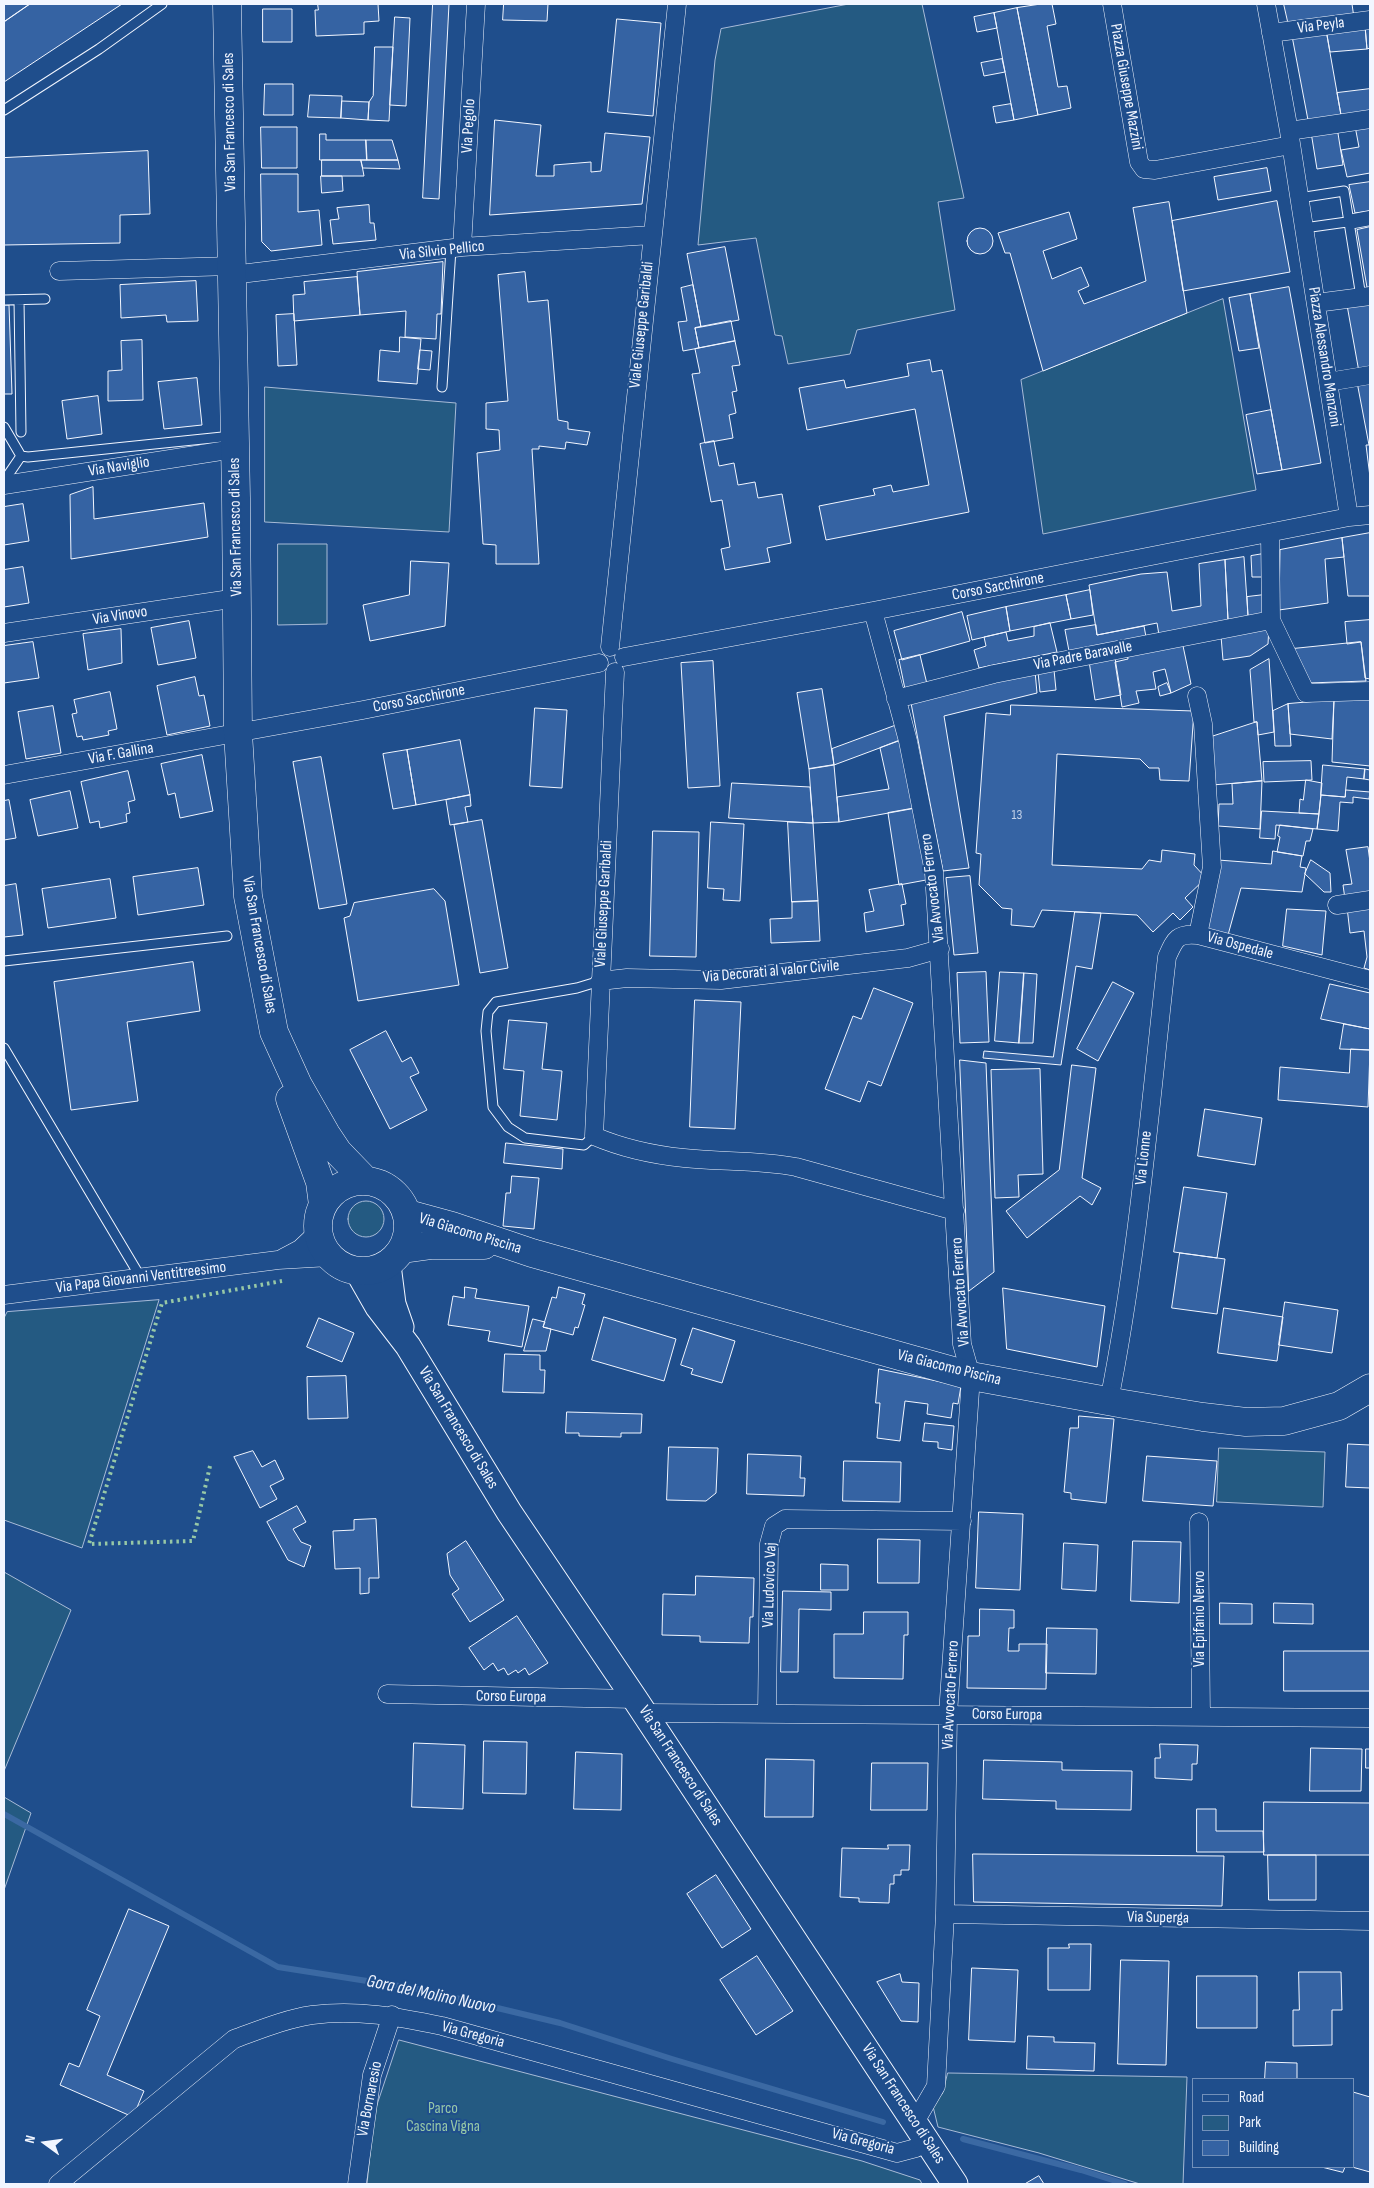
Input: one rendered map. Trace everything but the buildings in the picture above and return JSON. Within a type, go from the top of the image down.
[{"type":"main road","name":"Via San Francesco di Sales","points":[[227,4],[238,733],[248,896],[274,1032],[279,1046],[298,1085],[326,1134],[338,1152],[366,1181]]},
{"type":"main road","name":"Via San Francesco di Sales","points":[[279,1046],[285,1087],[320,1182],[323,1205]]},
{"type":"main road","points":[[396,1257],[374,1271],[358,1272],[348,1269],[330,1257],[322,1246],[318,1232],[319,1218],[323,1205],[331,1194],[341,1186],[366,1181],[380,1184],[392,1191],[402,1201],[408,1214],[409,1226],[396,1257],[392,1304],[408,1346]]},
{"type":"main road","name":"Via Giacomo Piscina","points":[[408,1214],[452,1226],[532,1253],[971,1376],[1109,1401],[1203,1417],[1246,1422],[1284,1421],[1339,1406],[1370,1388]]},
{"type":"main road","name":"Via Giacomo Piscina","points":[[396,1257],[432,1245],[483,1244],[532,1253]]},
{"type":"main road","points":[[358,1272],[378,1307],[408,1346]]},
{"type":"main road","name":"Via San Francesco di Sales","points":[[408,1346],[509,1512],[640,1706],[955,2184]]},
{"type":"street","name":"Via Pegolo","points":[[457,248],[476,4]]},
{"type":"street","name":"Viale Giuseppe Garibaldi","points":[[617,652],[652,235],[677,4]]},
{"type":"street","name":"Piazza Giuseppe Mazzini","points":[[1112,4],[1139,162],[1144,169],[1155,170],[1291,145]]},
{"type":"street","points":[[1266,4],[1291,145],[1370,119]]},
{"type":"street","name":"Via Peyla","points":[[1271,33],[1370,20]]},
{"type":"street","name":"Piazza Alessandro Manzoni","points":[[1291,145],[1349,517]]},
{"type":"street","points":[[1352,221],[1370,218]]},
{"type":"street","name":"Via Silvio Pellico","points":[[59,270],[232,271],[457,248],[652,235]]},
{"type":"street","points":[[1316,303],[1365,296]]},
{"type":"street","points":[[1328,382],[1370,375]]},
{"type":"street","name":"Via Naviglio","points":[[4,483],[234,443]]},
{"type":"street","name":"Corso Sacchirone","points":[[617,652],[873,611],[1349,517],[1370,515]]},
{"type":"street","points":[[1270,534],[1271,620],[1306,693],[1369,690]]},
{"type":"street","name":"Via Vinovo","points":[[4,633],[237,598]]},
{"type":"street","name":"Via Avvocato Ferrero","points":[[873,611],[908,741],[934,872],[962,1344],[971,1376],[948,1714],[945,1914],[936,2086],[921,2131]]},
{"type":"street","name":"Via Padre Baravalle","points":[[896,699],[994,674],[1271,620]]},
{"type":"street","points":[[602,651],[617,652],[622,668],[615,672],[604,670],[599,664],[602,651]]},
{"type":"street","name":"Corso Sacchirone","points":[[238,733],[599,664]]},
{"type":"street","name":"Viale Giuseppe Garibaldi","points":[[594,1136],[615,672]]},
{"type":"street","name":"Via Ospedale","points":[[1197,696],[1203,724],[1212,867],[1198,935],[1370,980]]},
{"type":"street","name":"Via F. Gallina","points":[[4,776],[238,733]]},
{"type":"street","points":[[1337,905],[1370,900]]},
{"type":"street","name":"Via Lionne","points":[[1109,1401],[1118,1354],[1138,1208],[1167,956],[1176,939],[1185,934],[1198,935]]},
{"type":"street","name":"Via Decorati al valor Civile","points":[[600,980],[627,978],[721,980],[908,958],[940,949]]},
{"type":"street","points":[[594,1136],[615,1145],[683,1158],[774,1163],[796,1167],[955,1211]]},
{"type":"street","name":"Via Papa Giovanni Ventitreesimo","points":[[278,1260],[300,1249],[318,1232]]},
{"type":"street","name":"Via Papa Giovanni Ventitreesimo","points":[[4,1295],[278,1260],[330,1257]]},
{"type":"street","name":"Via Ludovico Vaj","points":[[767,1713],[769,1544],[774,1526],[785,1519],[962,1522]]},
{"type":"street","name":"Via Epifanio Nervo","points":[[1199,1522],[1201,1716]]},
{"type":"street","name":"Corso Europa","points":[[387,1694],[767,1713],[1370,1718]]},
{"type":"street","name":"Via Superga","points":[[945,1914],[1370,1921]]},
{"type":"street","name":"Via Gregoria","points":[[58,2184],[234,2039],[267,2027],[311,2016],[359,2013],[392,2015],[468,2033],[897,2153],[916,2148],[921,2131]]},
{"type":"street","name":"Via Bornaresio","points":[[357,2184],[372,2075],[392,2015]]},
{"type":"lane","points":[[4,110],[99,49],[162,4]]},
{"type":"lane","points":[[1299,198],[1344,191],[1352,221],[1365,296]]},
{"type":"lane","points":[[1304,228],[1352,221]]},
{"type":"lane","points":[[442,387],[457,248]]},
{"type":"lane","points":[[4,300],[45,299]]},
{"type":"lane","points":[[19,300],[21,432]]},
{"type":"lane","points":[[4,427],[21,456]]},
{"type":"lane","points":[[21,456],[234,443]]},
{"type":"lane","points":[[4,483],[21,456]]},
{"type":"lane","points":[[4,961],[227,936]]},
{"type":"lane","points":[[594,1136],[584,1145],[525,1138],[508,1126],[493,1107],[486,1031],[488,1012],[496,1002],[577,988],[600,980]]},
{"type":"lane","points":[[4,1048],[141,1278]]},
{"type":"green space","points":[[849,4],[922,4],[964,198],[938,202],[955,310],[857,330],[850,354],[788,364],[782,336],[775,335],[756,238],[698,245],[715,60],[721,29]]},
{"type":"green space","points":[[1223,299],[1256,490],[1043,534],[1021,380]]},
{"type":"green space","points":[[265,387],[456,403],[449,532],[265,522]]},
{"type":"green space","points":[[278,544],[327,544],[327,624],[278,625]]},
{"type":"green space","points":[[366,1201],[373,1202],[379,1206],[383,1212],[383,1226],[379,1232],[373,1236],[366,1237],[359,1236],[353,1232],[349,1226],[348,1219],[349,1212],[353,1206],[359,1202]]},
{"type":"green space","points":[[159,1300],[82,1548],[4,1520],[4,1318],[7,1312]]},
{"type":"green space","points":[[1219,1448],[1325,1452],[1323,1507],[1217,1502]]},
{"type":"green space","points":[[4,1572],[71,1610],[4,1771]]},
{"type":"green space","points":[[4,1797],[31,1813],[4,1890]]},
{"type":"green space","name":"Parco Cascina Vigna","points":[[399,2040],[862,2161],[920,2180],[922,2184],[367,2184],[374,2114]]},
{"type":"green space","points":[[948,2073],[1187,2077],[1183,2184],[1140,2184],[1039,2153],[938,2127],[931,2098],[942,2094]]},
{"type":"waterway","name":"Gora del Molino Nuovo","points":[[4,1814],[278,1967],[418,1989],[560,2023],[672,2059],[883,2122]]},
{"type":"waterway","name":"Gora del Molino Nuovo","points":[[963,2139],[1081,2170],[1125,2184]]},
{"type":"hedge","points":[[210,1466],[193,1541],[89,1544],[162,1303],[282,1281]]}]
